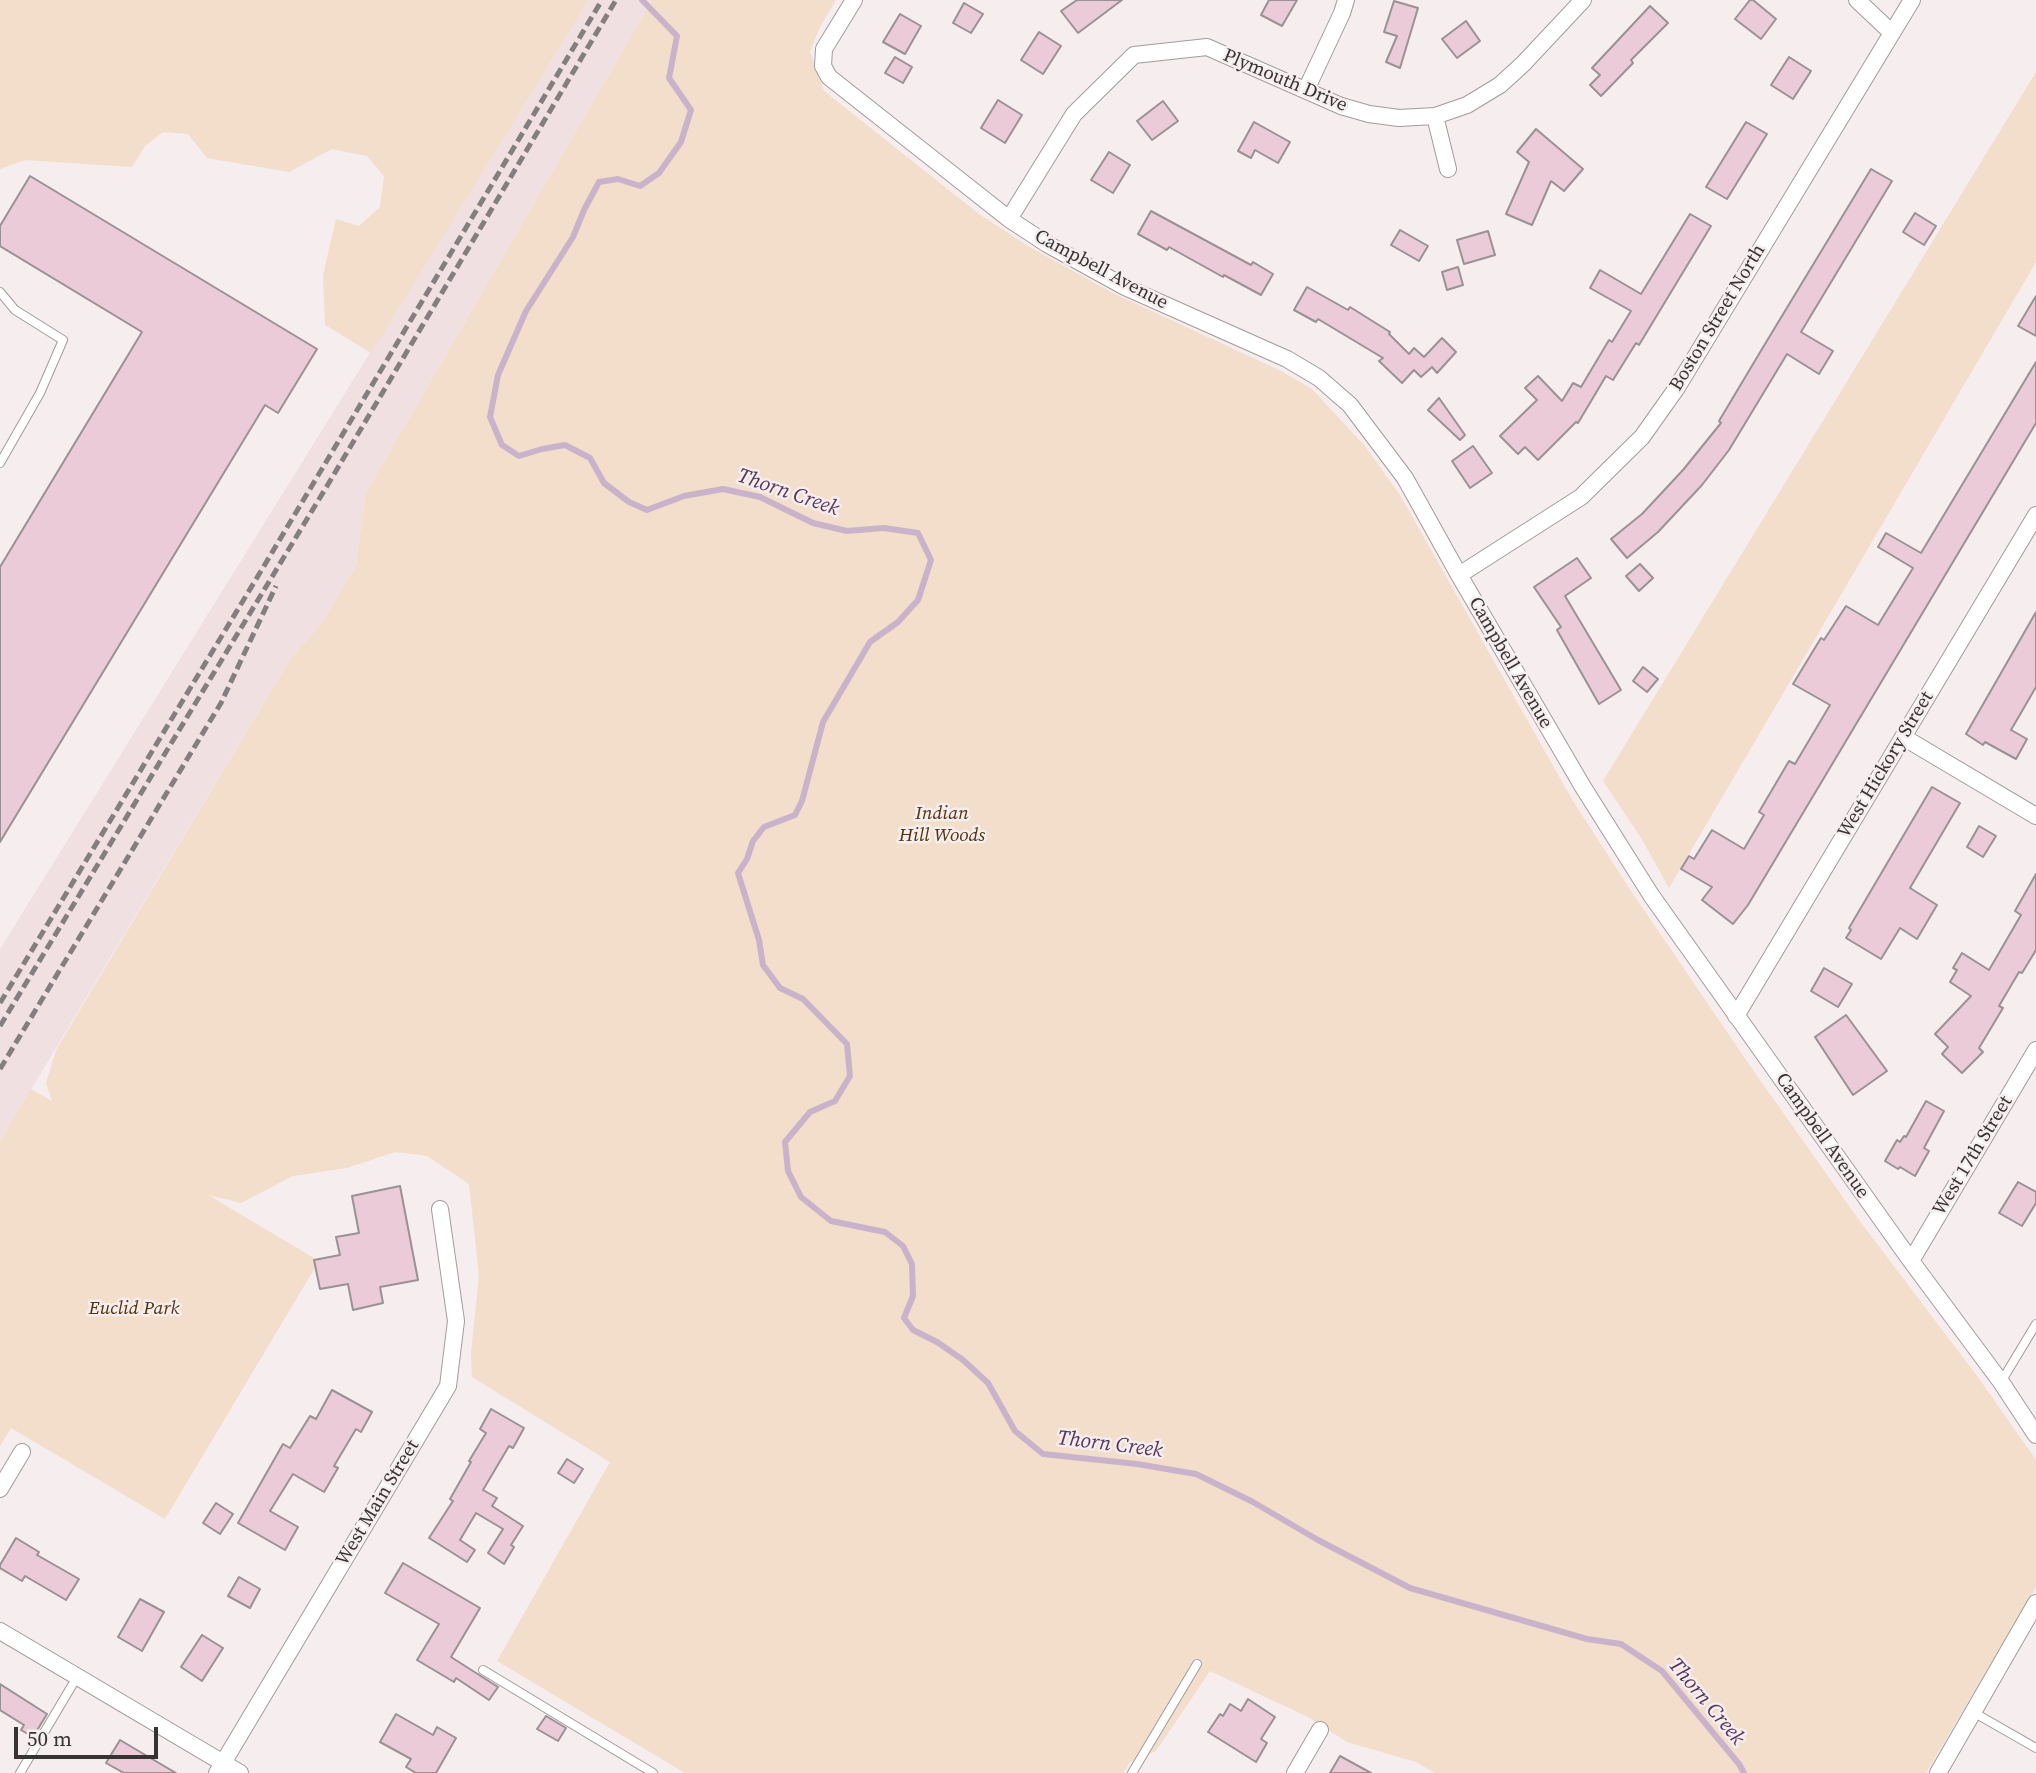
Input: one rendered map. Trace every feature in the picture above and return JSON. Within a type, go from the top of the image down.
[{"type":"street","name":"Campbell Avenue","points":[[854,0],[824,49],[823,66],[829,77],[1009,219],[1047,244],[1125,287],[1287,359],[1319,379],[1350,405],[1405,478],[1583,787],[1651,895],[1911,1261],[2001,1381],[2036,1435]]},
{"type":"street","points":[[1306,90],[1346,0]]},
{"type":"street","name":"Plymouth Drive","points":[[1009,219],[1074,114],[1134,55],[1207,47],[1341,106],[1369,114],[1399,118],[1435,116],[1467,105],[1500,85],[1583,0]]},
{"type":"street","points":[[1857,0],[1892,33]]},
{"type":"street","name":"Boston Street North","points":[[1459,575],[1581,497],[1642,437],[1676,389],[1912,0]]},
{"type":"street","points":[[1435,116],[1448,169]]},
{"type":"street","name":"West Hickory Street","points":[[1736,1016],[2036,515]]},
{"type":"street","points":[[1903,737],[2036,816]]},
{"type":"street","name":"West 17th Street","points":[[1911,1261],[2036,1051]]},
{"type":"street","name":"West Main Street","points":[[220,1768],[448,1385],[456,1321],[440,1209]]},
{"type":"street","points":[[0,1489],[22,1452]]},
{"type":"street","points":[[1938,1773],[2036,1603]]},
{"type":"street","points":[[0,1631],[220,1768],[240,1773]]},
{"type":"street","points":[[1295,1773],[1320,1730]]},
{"type":"lane","points":[[0,292],[15,310],[63,340],[40,393],[0,463]]},
{"type":"lane","points":[[2001,1381],[2036,1324]]},
{"type":"lane","points":[[1132,1773],[1197,1664]]},
{"type":"lane","points":[[483,1670],[653,1773]]},
{"type":"lane","points":[[20,1773],[77,1677]]},
{"type":"lane","points":[[1973,1712],[2036,1748]]},
{"type":"shaded area","points":[[589,0],[652,0],[365,494],[356,565],[321,624],[290,659],[0,1141],[0,949]]},
{"type":"green space","points":[[0,0],[589,0],[371,353],[325,325],[323,275],[336,219],[359,226],[380,207],[384,176],[367,156],[332,149],[289,172],[207,158],[188,134],[163,132],[145,146],[132,167],[25,160],[0,169]]},
{"type":"green space","name":"Indian Hill Woods","points":[[652,0],[836,0],[810,51],[824,91],[979,214],[1028,246],[1113,293],[1281,371],[1312,389],[1364,445],[1400,495],[1573,801],[1631,891],[1859,1220],[1980,1380],[2036,1460],[2036,1587],[1926,1773],[1435,1773],[1416,1762],[1347,1742],[1308,1717],[1210,1671],[1156,1751],[1130,1762],[1123,1773],[685,1773],[497,1661],[610,1462],[472,1377],[471,1353],[479,1276],[469,1184],[427,1156],[395,1152],[347,1168],[293,1176],[241,1203],[208,1195],[319,1261],[165,1519],[11,1428],[0,1446],[0,1141],[31,1089],[52,1101],[46,1083],[56,1050],[290,659],[321,624],[356,565],[365,494]]},
{"type":"green space","points":[[2036,72],[2036,262],[1669,888],[1643,841],[1603,781]]},
{"type":"building","points":[[1077,0],[1122,0],[1078,33],[1061,11]]},
{"type":"building","points":[[1269,0],[1297,0],[1282,26],[1261,15]]},
{"type":"building","points":[[1750,0],[1776,19],[1761,39],[1735,19]]},
{"type":"building","points":[[1394,1],[1418,8],[1400,68],[1386,62],[1397,36],[1384,32]]},
{"type":"building","points":[[964,3],[983,14],[971,33],[953,23]]},
{"type":"building","points":[[1650,6],[1668,23],[1631,60],[1633,63],[1601,96],[1590,85],[1600,75],[1592,68]]},
{"type":"building","points":[[900,14],[921,26],[905,54],[883,42]]},
{"type":"building","points":[[1466,21],[1480,41],[1457,58],[1442,39]]},
{"type":"building","points":[[1039,32],[1061,46],[1043,74],[1021,60]]},
{"type":"building","points":[[895,57],[912,67],[903,83],[885,73]]},
{"type":"building","points":[[1789,57],[1811,71],[1793,99],[1771,85]]},
{"type":"building","points":[[998,100],[1022,115],[1005,143],[981,128]]},
{"type":"building","points":[[1163,101],[1178,121],[1152,140],[1137,121]]},
{"type":"building","points":[[1254,122],[1290,142],[1278,163],[1255,150],[1251,158],[1238,151]]},
{"type":"building","points":[[1746,122],[1767,134],[1727,199],[1706,187]]},
{"type":"building","points":[[1536,129],[1583,169],[1564,191],[1551,181],[1532,225],[1506,214],[1529,162],[1517,152]]},
{"type":"building","points":[[1109,152],[1130,165],[1113,193],[1091,180]]},
{"type":"building","points":[[1871,169],[1892,181],[1801,332],[1833,351],[1819,374],[1787,354],[1729,450],[1702,485],[1658,532],[1627,558],[1611,539],[1642,514],[1683,470],[1721,423],[1719,421]]},
{"type":"building","points":[[30,176],[317,349],[278,413],[265,405],[0,842],[0,567],[142,332],[0,246],[0,226]]},
{"type":"building","points":[[1151,211],[1273,274],[1261,295],[1169,247],[1167,250],[1138,234]]},
{"type":"building","points":[[1915,213],[1936,226],[1924,245],[1903,232]]},
{"type":"building","points":[[1690,214],[1711,226],[1639,345],[1636,343],[1613,380],[1606,376],[1578,423],[1538,460],[1525,447],[1518,454],[1500,436],[1537,400],[1525,388],[1538,376],[1562,401],[1573,383],[1581,387],[1609,340],[1612,342],[1631,311],[1590,288],[1600,270],[1641,294]]},
{"type":"building","points":[[1400,230],[1428,246],[1419,261],[1391,245]]},
{"type":"building","points":[[1488,231],[1495,255],[1464,264],[1457,240]]},
{"type":"building","points":[[1458,267],[1463,285],[1447,290],[1442,272]]},
{"type":"building","points":[[1307,287],[1348,310],[1350,307],[1390,332],[1409,354],[1414,348],[1424,357],[1442,338],[1456,352],[1437,373],[1432,367],[1421,377],[1414,370],[1402,383],[1379,361],[1383,358],[1318,319],[1316,322],[1294,310]]},
{"type":"building","points":[[2036,296],[2036,336],[2018,326]]},
{"type":"building","points":[[2036,362],[2036,423],[1748,905],[1733,924],[1702,900],[1712,887],[1681,869],[1689,856],[1694,859],[1712,830],[1744,849],[1764,815],[1759,812],[1789,761],[1795,764],[1830,705],[1793,684],[1821,638],[1824,640],[1846,606],[1878,625],[1913,568],[1878,547],[1886,533],[1921,553]]},
{"type":"building","points":[[1439,398],[1465,435],[1460,440],[1428,410]]},
{"type":"building","points":[[1473,446],[1492,473],[1470,488],[1452,461]]},
{"type":"building","points":[[1577,558],[1591,578],[1565,596],[1621,690],[1599,704],[1557,630],[1561,627],[1534,587]]},
{"type":"building","points":[[1640,564],[1653,578],[1639,591],[1626,576]]},
{"type":"building","points":[[2036,612],[2036,687],[2011,730],[2027,739],[2016,759],[1985,742],[1983,745],[1966,734]]},
{"type":"building","points":[[1643,667],[1658,679],[1647,692],[1633,681]]},
{"type":"building","points":[[1932,787],[1960,803],[1910,888],[1937,905],[1917,939],[1900,928],[1881,959],[1846,938],[1851,930],[1849,928]]},
{"type":"building","points":[[1979,826],[1996,836],[1983,857],[1967,847]]},
{"type":"building","points":[[2036,874],[2036,950],[1999,1006],[2003,1008],[1979,1048],[1983,1052],[1962,1073],[1942,1054],[1948,1047],[1935,1034],[1971,996],[1950,982],[1957,970],[1953,968],[1962,953],[1989,970],[2021,915],[2015,911]]},
{"type":"building","points":[[1824,968],[1852,984],[1838,1007],[1811,991]]},
{"type":"building","points":[[1846,1015],[1887,1071],[1853,1095],[1815,1037]]},
{"type":"building","points":[[1926,1101],[1944,1111],[1924,1148],[1929,1151],[1915,1176],[1885,1161],[1897,1140],[1900,1142],[1906,1137]]},
{"type":"building","points":[[2018,1182],[2036,1192],[2036,1203],[2022,1226],[1999,1213]]},
{"type":"building","points":[[400,1186],[418,1280],[380,1287],[383,1303],[353,1310],[348,1284],[320,1289],[314,1260],[340,1255],[336,1237],[359,1233],[352,1196]]},
{"type":"building","points":[[332,1390],[372,1412],[361,1432],[356,1429],[334,1466],[338,1468],[324,1492],[293,1474],[270,1511],[298,1527],[285,1550],[238,1523],[283,1444],[290,1448],[310,1416],[316,1419]]},
{"type":"building","points":[[491,1409],[524,1428],[513,1448],[509,1446],[483,1490],[497,1498],[492,1506],[523,1526],[511,1545],[514,1547],[504,1564],[488,1553],[503,1529],[476,1513],[460,1540],[475,1550],[467,1562],[429,1538],[453,1501],[450,1499],[486,1433],[480,1429]]},
{"type":"building","points":[[567,1459],[583,1469],[574,1483],[558,1473]]},
{"type":"building","points":[[216,1503],[233,1514],[220,1534],[203,1523]]},
{"type":"building","points":[[16,1538],[39,1552],[37,1555],[79,1579],[66,1600],[25,1576],[22,1581],[0,1568]]},
{"type":"building","points":[[403,1563],[480,1608],[451,1657],[498,1687],[489,1700],[456,1678],[454,1682],[417,1660],[439,1624],[385,1593]]},
{"type":"building","points":[[239,1577],[260,1589],[250,1608],[228,1596]]},
{"type":"building","points":[[140,1599],[164,1612],[142,1651],[118,1637]]},
{"type":"building","points":[[202,1635],[223,1648],[202,1681],[181,1667]]},
{"type":"building","points":[[0,1684],[47,1714],[33,1737],[21,1730],[24,1725],[0,1710]]},
{"type":"building","points":[[1248,1699],[1275,1717],[1261,1739],[1267,1743],[1256,1762],[1208,1732],[1230,1704],[1241,1711]]},
{"type":"building","points":[[396,1714],[433,1735],[437,1727],[456,1738],[436,1773],[416,1773],[406,1767],[411,1759],[380,1742]]},
{"type":"building","points":[[546,1716],[566,1728],[558,1741],[537,1729]]},
{"type":"building","points":[[120,1740],[176,1773],[124,1773],[106,1763]]},
{"type":"building","points":[[1340,1756],[1371,1773],[1330,1773]]},
{"type":"waterway","name":"Thorn Creek","points":[[642,0],[677,36],[669,78],[691,110],[681,142],[659,173],[640,186],[618,179],[599,182],[573,237],[526,311],[498,375],[490,417],[502,445],[519,456],[565,445],[590,458],[604,483],[629,502],[647,510],[684,496],[723,489],[760,497],[813,523],[847,531],[884,528],[918,533],[931,560],[918,600],[898,622],[870,642],[823,722],[802,801],[795,815],[764,827],[753,841],[747,859],[738,873],[759,940],[763,965],[780,988],[803,999],[847,1044],[850,1076],[835,1101],[810,1112],[785,1142],[788,1171],[801,1197],[831,1221],[885,1232],[903,1246],[912,1264],[913,1296],[904,1318],[913,1330],[963,1360],[988,1383],[1015,1431],[1043,1454],[1137,1464],[1196,1474],[1410,1588],[1587,1639],[1621,1644],[1662,1671],[1744,1773]]},
{"type":"railway","points":[[0,1003],[602,0]]},
{"type":"railway","points":[[0,1026],[327,486],[616,0]]},
{"type":"railway","points":[[0,1069],[221,703],[276,586]]},
{"type":"park label","name":"Euclid Park","points":[[134,1309]]}]
